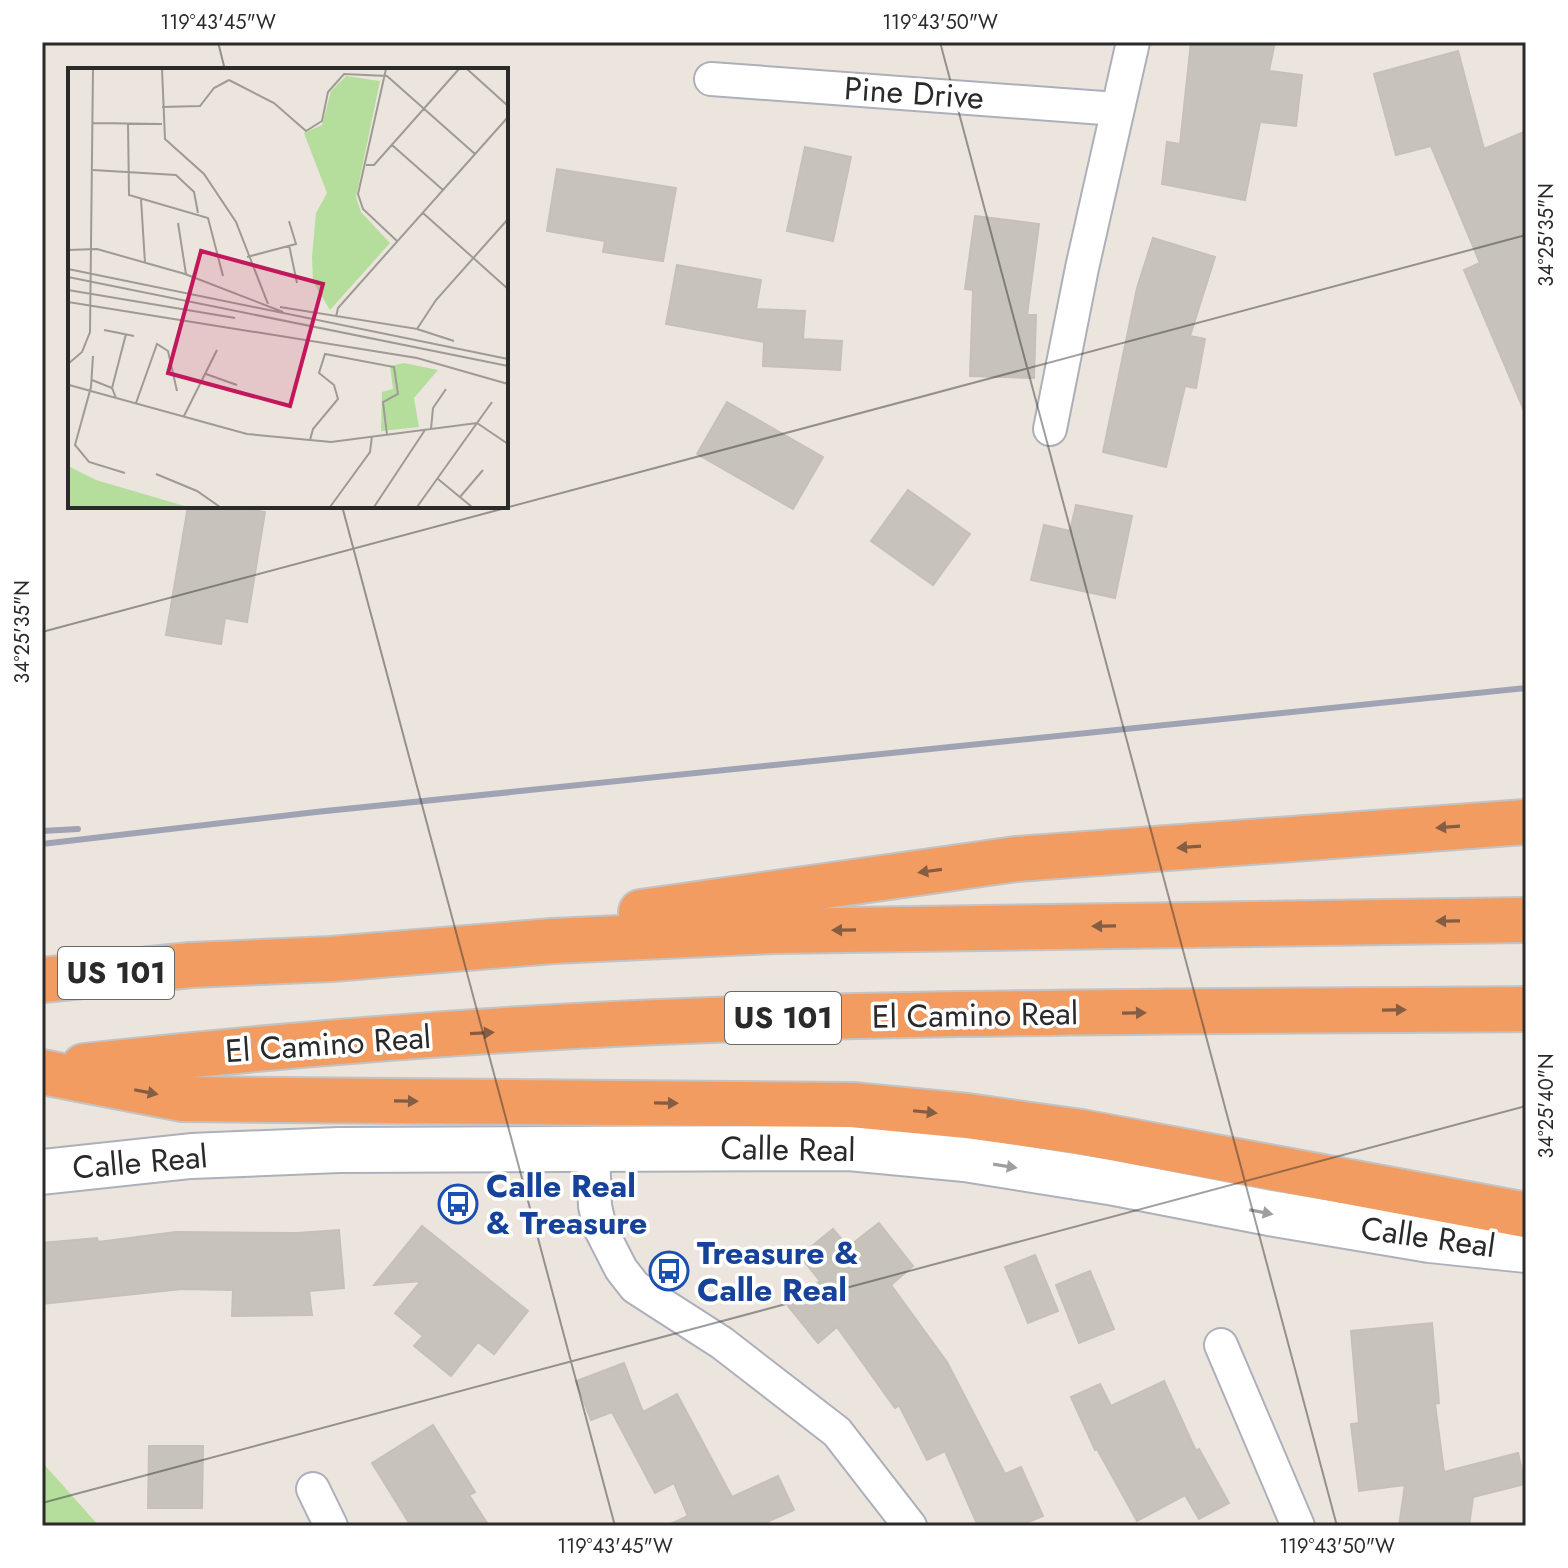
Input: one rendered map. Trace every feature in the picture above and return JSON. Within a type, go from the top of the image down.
[{"type":"highway","points":[[191,965],[645,912],[1016,859],[1526,822]]},
{"type":"highway","name":"US 101","points":[[42,980],[191,965],[331,959],[553,941],[775,931],[1526,920]]},
{"type":"highway","name":"El Camino Real","points":[[42,1072],[228,1050],[379,1039],[813,1017],[1526,1009]]},
{"type":"highway","points":[[42,1072],[182,1099],[852,1105],[967,1116],[1081,1132],[1526,1215]]},
{"type":"street","points":[[1050,429],[1133,42]]},
{"type":"street","name":"Pine Drive","points":[[711,79],[1117,109]]},
{"type":"street","name":"Calle Real","points":[[42,1172],[219,1155],[339,1150],[849,1148],[965,1159],[1430,1240],[1526,1250]]},
{"type":"street","points":[[593,1149],[595,1206],[600,1228],[621,1269],[635,1287],[722,1343],[837,1432],[910,1526]]},
{"type":"street","points":[[1221,1345],[1298,1526]]},
{"type":"street","points":[[313,1489],[331,1526]]},
{"type":"green space","points":[[42,1462],[99,1526],[42,1526]]},
{"type":"building","points":[[1191,42],[1275,42],[1269,71],[1302,75],[1296,126],[1260,122],[1245,200],[1162,184],[1167,142],[1180,144]]},
{"type":"building","points":[[1458,51],[1484,149],[1526,131],[1526,415],[1464,270],[1480,263],[1431,146],[1396,155],[1374,74]]},
{"type":"building","points":[[805,147],[851,157],[833,241],[787,231]]},
{"type":"building","points":[[557,169],[676,188],[663,261],[603,252],[605,241],[547,231]]},
{"type":"building","points":[[975,216],[1039,224],[1027,315],[1036,315],[1034,378],[970,376],[973,290],[965,289]]},
{"type":"building","points":[[1153,238],[1215,257],[1190,336],[1205,339],[1196,388],[1185,386],[1166,467],[1103,452],[1137,288]]},
{"type":"building","points":[[677,265],[761,280],[756,309],[805,311],[803,339],[842,341],[840,370],[763,366],[764,342],[666,324]]},
{"type":"building","points":[[727,402],[823,457],[793,509],[697,454]]},
{"type":"building","points":[[908,490],[970,534],[933,585],[871,541]]},
{"type":"building","points":[[1076,505],[1132,516],[1115,598],[1031,580],[1044,525],[1070,531]]},
{"type":"building","points":[[188,508],[238,508],[265,512],[247,622],[225,618],[221,644],[166,635]]},
{"type":"building","points":[[879,1223],[913,1266],[891,1285],[947,1362],[1005,1474],[1021,1467],[1043,1516],[1019,1526],[978,1526],[945,1451],[927,1460],[899,1405],[895,1408],[837,1327],[818,1343],[788,1306],[820,1281],[800,1256],[833,1229],[848,1247]]},
{"type":"building","points":[[422,1226],[528,1311],[494,1354],[478,1342],[451,1376],[414,1346],[423,1336],[395,1313],[421,1281],[374,1285]]},
{"type":"building","points":[[339,1230],[344,1288],[309,1291],[312,1315],[232,1316],[233,1290],[182,1289],[42,1304],[42,1243],[97,1238],[98,1242],[176,1232],[297,1233]]},
{"type":"building","points":[[1035,1255],[1058,1311],[1028,1323],[1005,1267]]},
{"type":"building","points":[[1090,1271],[1114,1329],[1079,1343],[1056,1285]]},
{"type":"building","points":[[1432,1323],[1439,1403],[1435,1404],[1444,1472],[1518,1453],[1525,1484],[1473,1497],[1469,1526],[1399,1526],[1405,1485],[1359,1491],[1351,1424],[1359,1423],[1351,1331]]},
{"type":"building","points":[[624,1363],[643,1412],[677,1394],[732,1497],[778,1476],[794,1510],[758,1526],[666,1526],[688,1516],[674,1483],[655,1493],[612,1412],[591,1420],[576,1381]]},
{"type":"building","points":[[1164,1381],[1196,1451],[1199,1449],[1229,1503],[1199,1519],[1185,1495],[1137,1521],[1095,1450],[1071,1397],[1100,1384],[1111,1406]]},
{"type":"building","points":[[433,1425],[475,1492],[469,1495],[489,1526],[411,1526],[372,1463]]},
{"type":"building","points":[[149,1446],[203,1446],[202,1508],[148,1508]]},
{"type":"railway","points":[[42,844],[316,812],[1526,688]]},
{"type":"railway","points":[[42,831],[78,829]]},
{"type":"place","name":"Calle Real & Treasure","points":[[458,1204]]},
{"type":"place","name":"Treasure & Calle Real","points":[[669,1271]]}]
